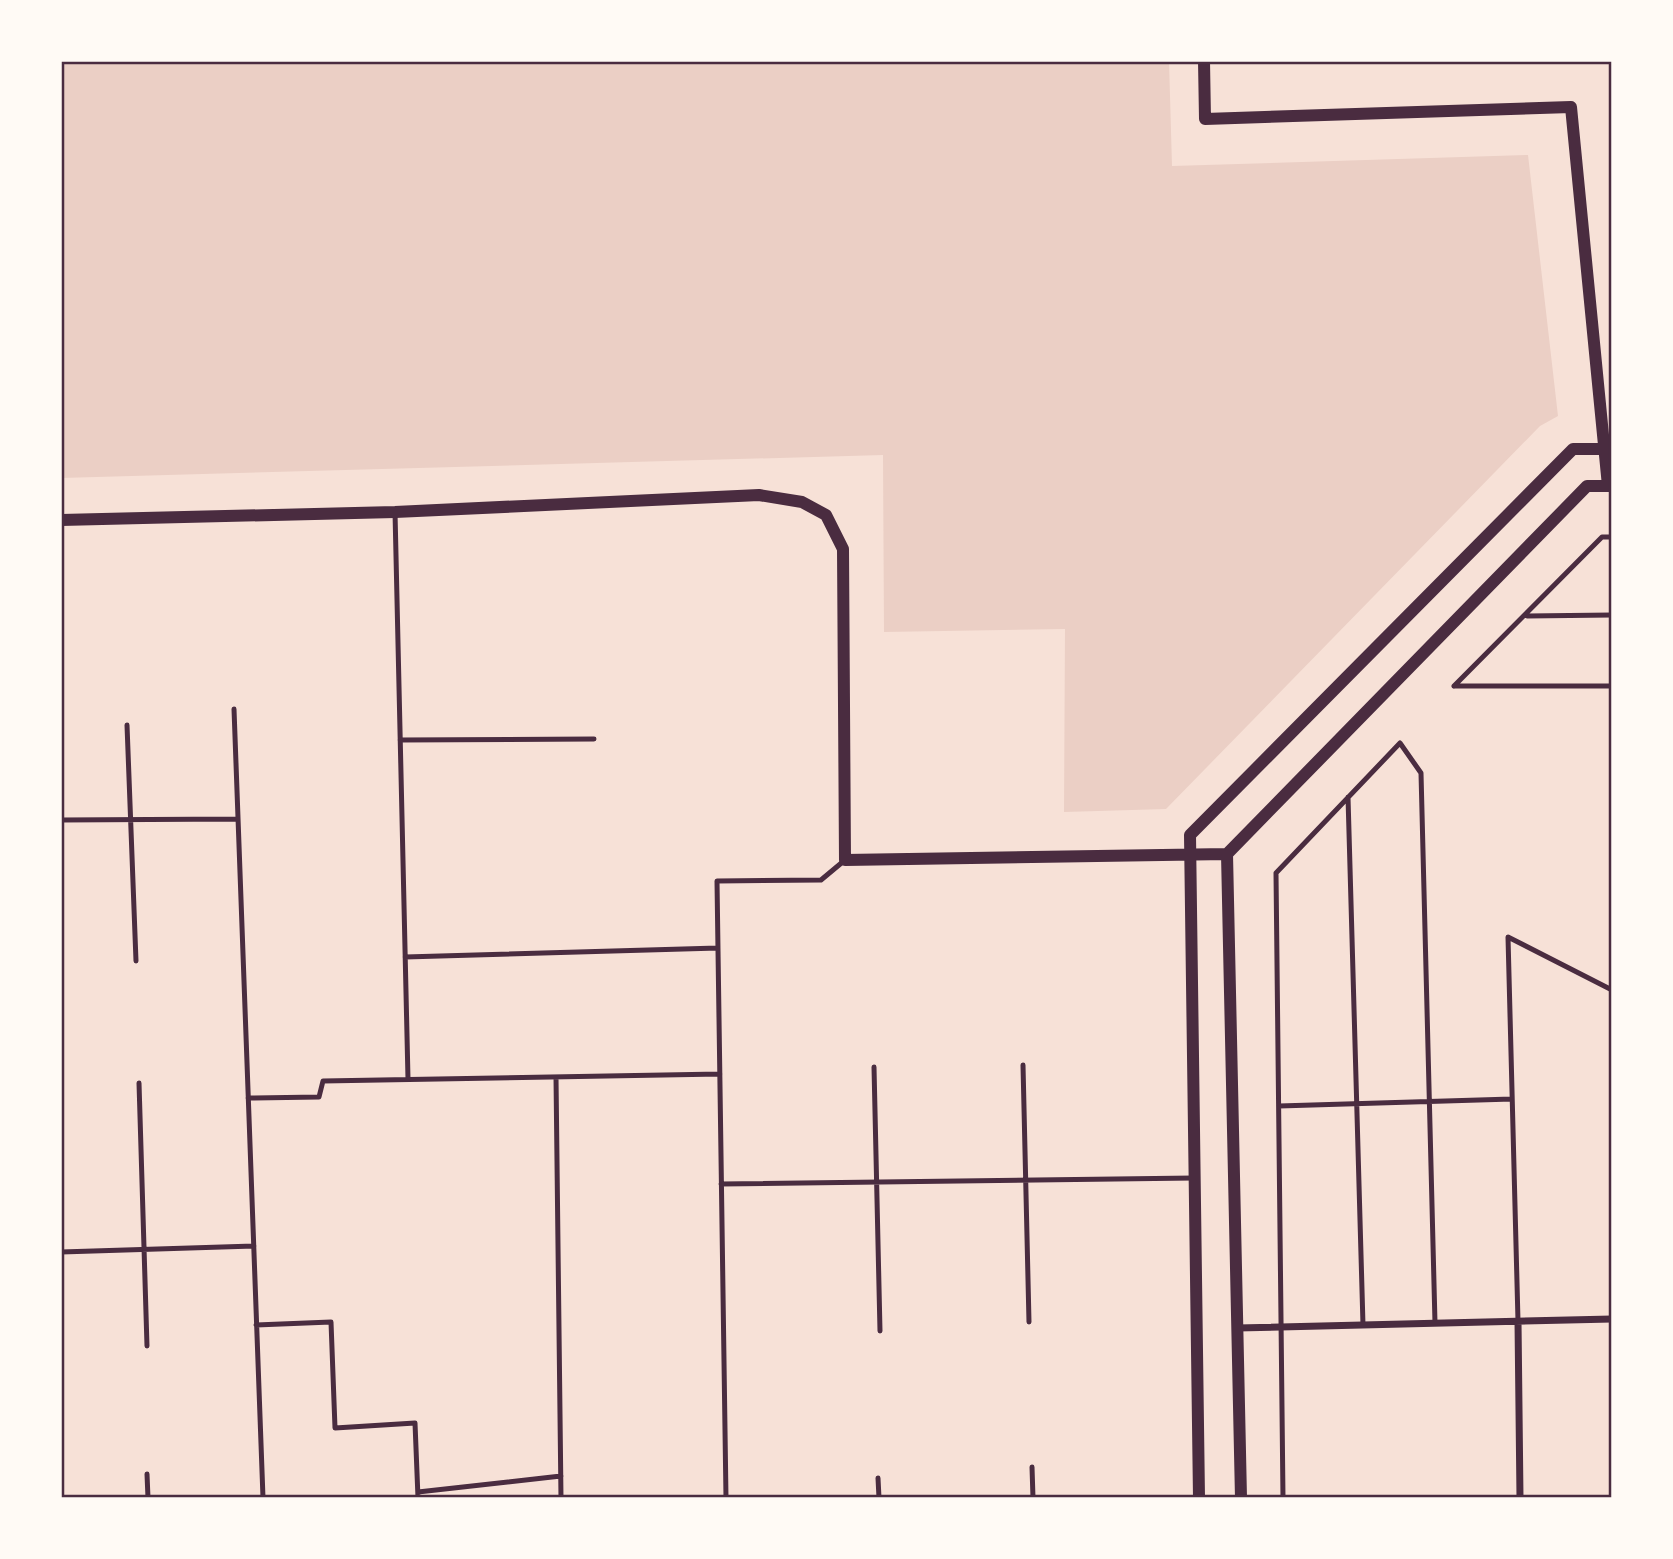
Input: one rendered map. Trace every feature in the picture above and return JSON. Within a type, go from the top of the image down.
[{"type":"street","points":[[1205,61],[1205,119],[1571,107],[1610,486],[1587,486],[1227,854],[1241,1498]]},
{"type":"street","points":[[1199,1498],[1191,835],[1573,449],[1608,449]]},
{"type":"street","points":[[61,520],[395,512],[759,495],[802,502],[826,515],[843,549],[845,860],[1227,854]]},
{"type":"street","points":[[1237,1328],[1612,1319]]},
{"type":"street","points":[[1518,1321],[1520,1498]]},
{"type":"lane","points":[[395,512],[408,1079]]},
{"type":"lane","points":[[1612,537],[1602,537],[1454,687],[1612,686]]},
{"type":"lane","points":[[1526,616],[1612,615]]},
{"type":"lane","points":[[234,709],[263,1498]]},
{"type":"lane","points":[[127,725],[136,961]]},
{"type":"lane","points":[[400,740],[594,739]]},
{"type":"lane","points":[[1283,1498],[1276,873],[1400,743],[1420,773],[1435,1323]]},
{"type":"lane","points":[[1348,797],[1363,1325]]},
{"type":"lane","points":[[61,820],[238,819]]},
{"type":"lane","points":[[726,1498],[717,881],[821,880],[845,860]]},
{"type":"lane","points":[[1518,1321],[1508,937],[1612,990]]},
{"type":"lane","points":[[405,957],[718,948]]},
{"type":"lane","points":[[1023,1065],[1029,1322]]},
{"type":"lane","points":[[874,1067],[880,1331]]},
{"type":"lane","points":[[248,1098],[319,1097],[323,1081],[720,1074]]},
{"type":"lane","points":[[556,1077],[561,1498]]},
{"type":"lane","points":[[139,1083],[147,1346]]},
{"type":"lane","points":[[1279,1106],[1512,1099]]},
{"type":"lane","points":[[721,1184],[1195,1178]]},
{"type":"lane","points":[[61,1252],[254,1246]]},
{"type":"lane","points":[[256,1325],[331,1322],[335,1427],[415,1423],[418,1495],[561,1476]]},
{"type":"lane","points":[[1032,1467],[1032,1498]]},
{"type":"lane","points":[[147,1474],[148,1498]]},
{"type":"lane","points":[[878,1478],[879,1498]]},
{"type":"shaded area","points":[[61,61],[1169,61],[1172,166],[1528,155],[1558,416],[1540,426],[1166,809],[1064,812],[1065,629],[884,632],[883,455],[61,478]]}]
